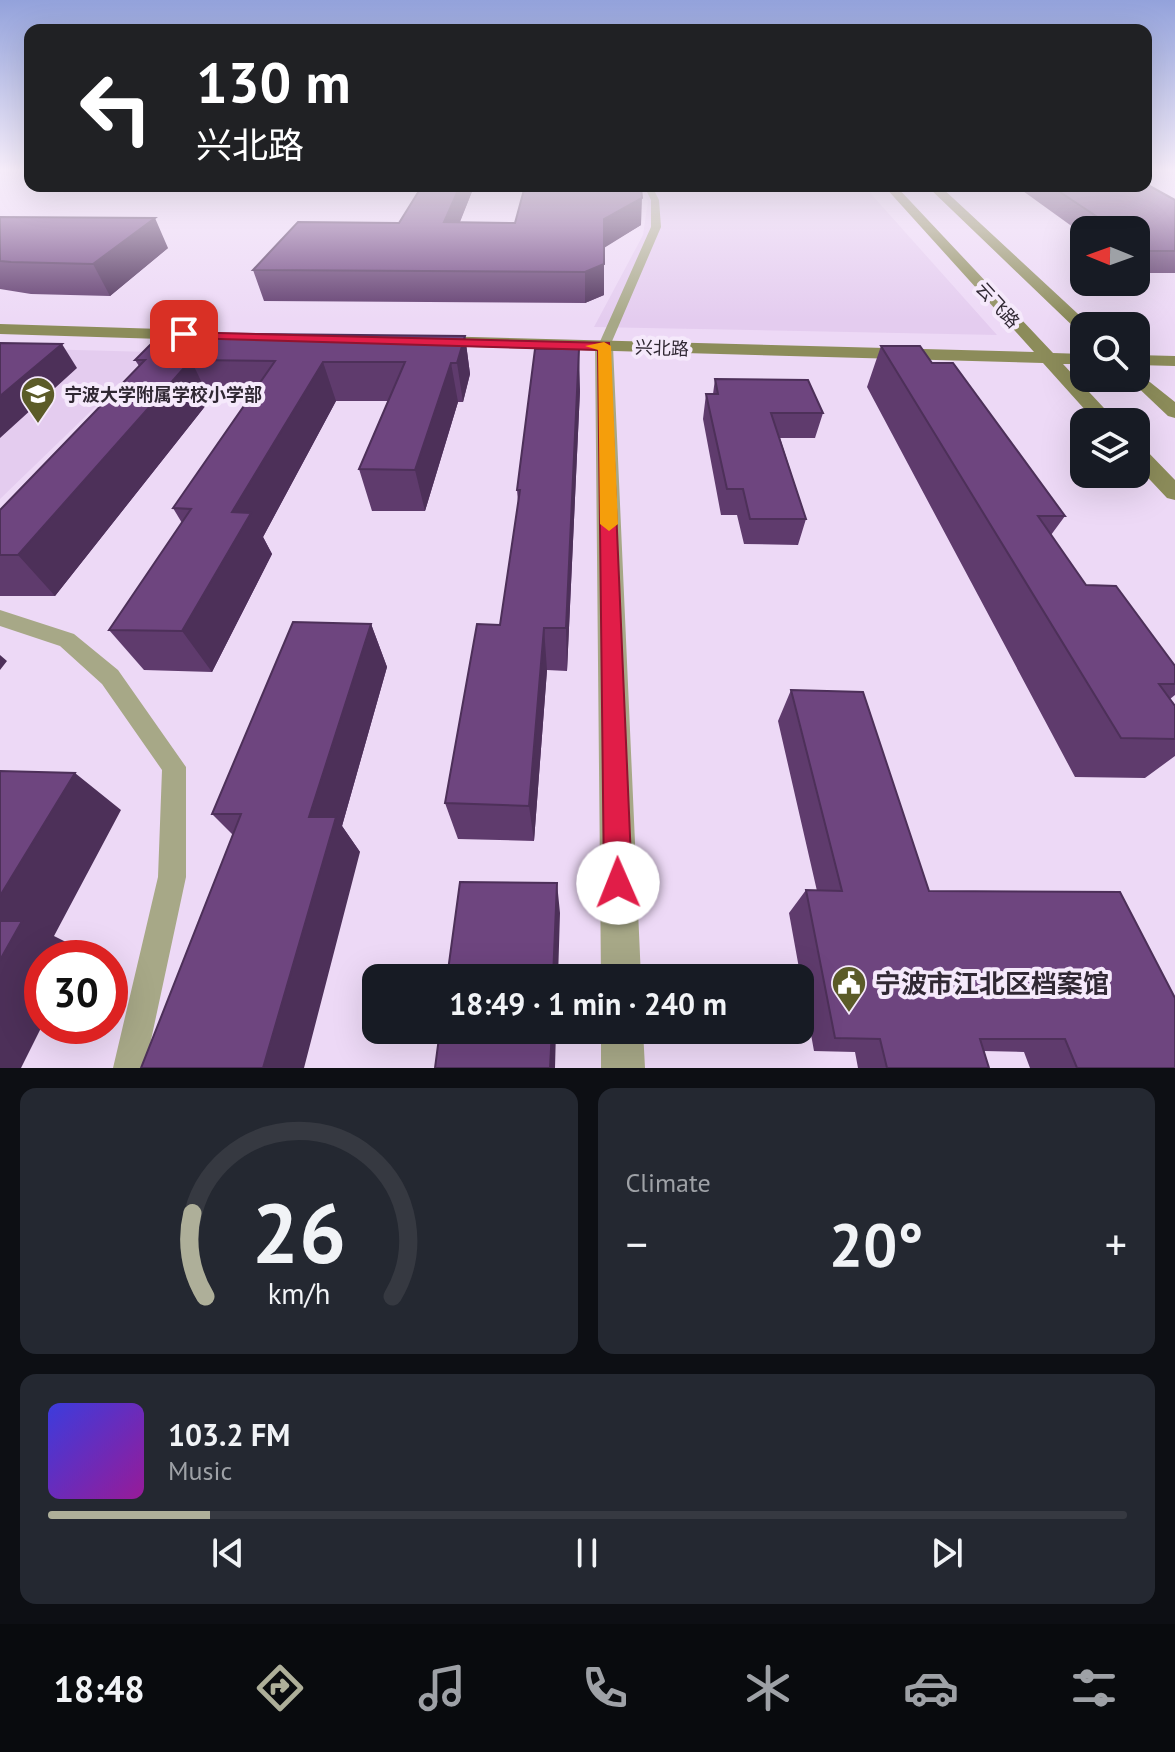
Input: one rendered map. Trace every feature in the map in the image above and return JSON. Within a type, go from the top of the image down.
[{"type":"main road","name":"云飞路","points":[[921,221],[1093,408]]},
{"type":"main road","name":"云飞路","points":[[970,221],[1070,315]]},
{"type":"main road","points":[[0,329],[215,335]]},
{"type":"main road","name":"兴北路","points":[[418,341],[1070,359]]},
{"type":"main road","points":[[1150,360],[1175,361]]},
{"type":"main road","points":[[1150,389],[1175,412]]},
{"type":"main road","points":[[1150,467],[1175,493]]},
{"type":"street","points":[[604,346],[621,964]]},
{"type":"street","points":[[622,1044],[623,1068]]},
{"type":"lane","points":[[604,346],[656,227],[656,221]]},
{"type":"lane","points":[[163,356],[184,334]]},
{"type":"lane","points":[[0,618],[67,640],[110,677],[174,767],[172,877],[129,1068]]},
{"type":"shaded area","points":[[645,221],[895,221],[997,335],[594,327],[643,235]]},
{"type":"shaded area","name":"宁波大学附属学校小学部","points":[[0,348],[152,352],[0,499]]},
{"type":"building","points":[[0,221],[151,221],[93,264],[0,261]]},
{"type":"building","points":[[604,221],[604,264],[585,272],[253,270],[298,222]]},
{"type":"building","points":[[1150,221],[1175,221],[1175,251],[1150,251]]},
{"type":"building","points":[[162,333],[465,336],[457,363],[451,363],[415,470],[359,469],[405,362],[323,362],[232,512],[251,513],[182,631],[109,630],[191,509],[173,508],[275,361],[191,360],[18,555],[0,555],[0,510],[145,360],[135,360]]},
{"type":"building","points":[[0,343],[62,344],[0,396]]},
{"type":"building","points":[[881,346],[920,346],[932,363],[953,363],[1065,516],[1038,516],[1086,585],[1116,586],[1175,666],[1175,684],[1159,684],[1175,706],[1175,739],[1121,738]]},
{"type":"building","points":[[535,349],[579,349],[566,628],[544,628],[529,806],[445,803],[477,624],[500,625],[520,490],[517,490]]},
{"type":"building","points":[[715,379],[808,380],[823,413],[771,413],[806,519],[750,519],[743,489],[727,489],[706,394],[718,394]]},
{"type":"building","points":[[293,622],[371,624],[309,817],[336,817],[263,1068],[141,1068],[241,814],[212,814]]},
{"type":"building","points":[[791,690],[863,692],[929,891],[1120,892],[1175,998],[1175,1068],[1077,1068],[1065,1039],[980,1039],[989,1068],[887,1068],[880,1039],[835,1038],[806,890],[842,891]]},
{"type":"building","points":[[0,771],[75,773],[0,896]]},
{"type":"building","points":[[460,882],[557,883],[554,964],[449,964]]},
{"type":"building","points":[[0,921],[22,921],[0,960]]},
{"type":"building","points":[[438,1044],[551,1044],[550,1068],[435,1068]]},
{"type":"slow traffic","points":[[591,346],[604,346],[609,524]]},
{"type":"place","name":"宁波大学附属学校小学部","points":[[38,425]]},
{"type":"place","name":"宁波市江北区档案馆","points":[[849,1014]]},
{"type":"route","points":[[184,334],[604,346],[618,883]]}]
